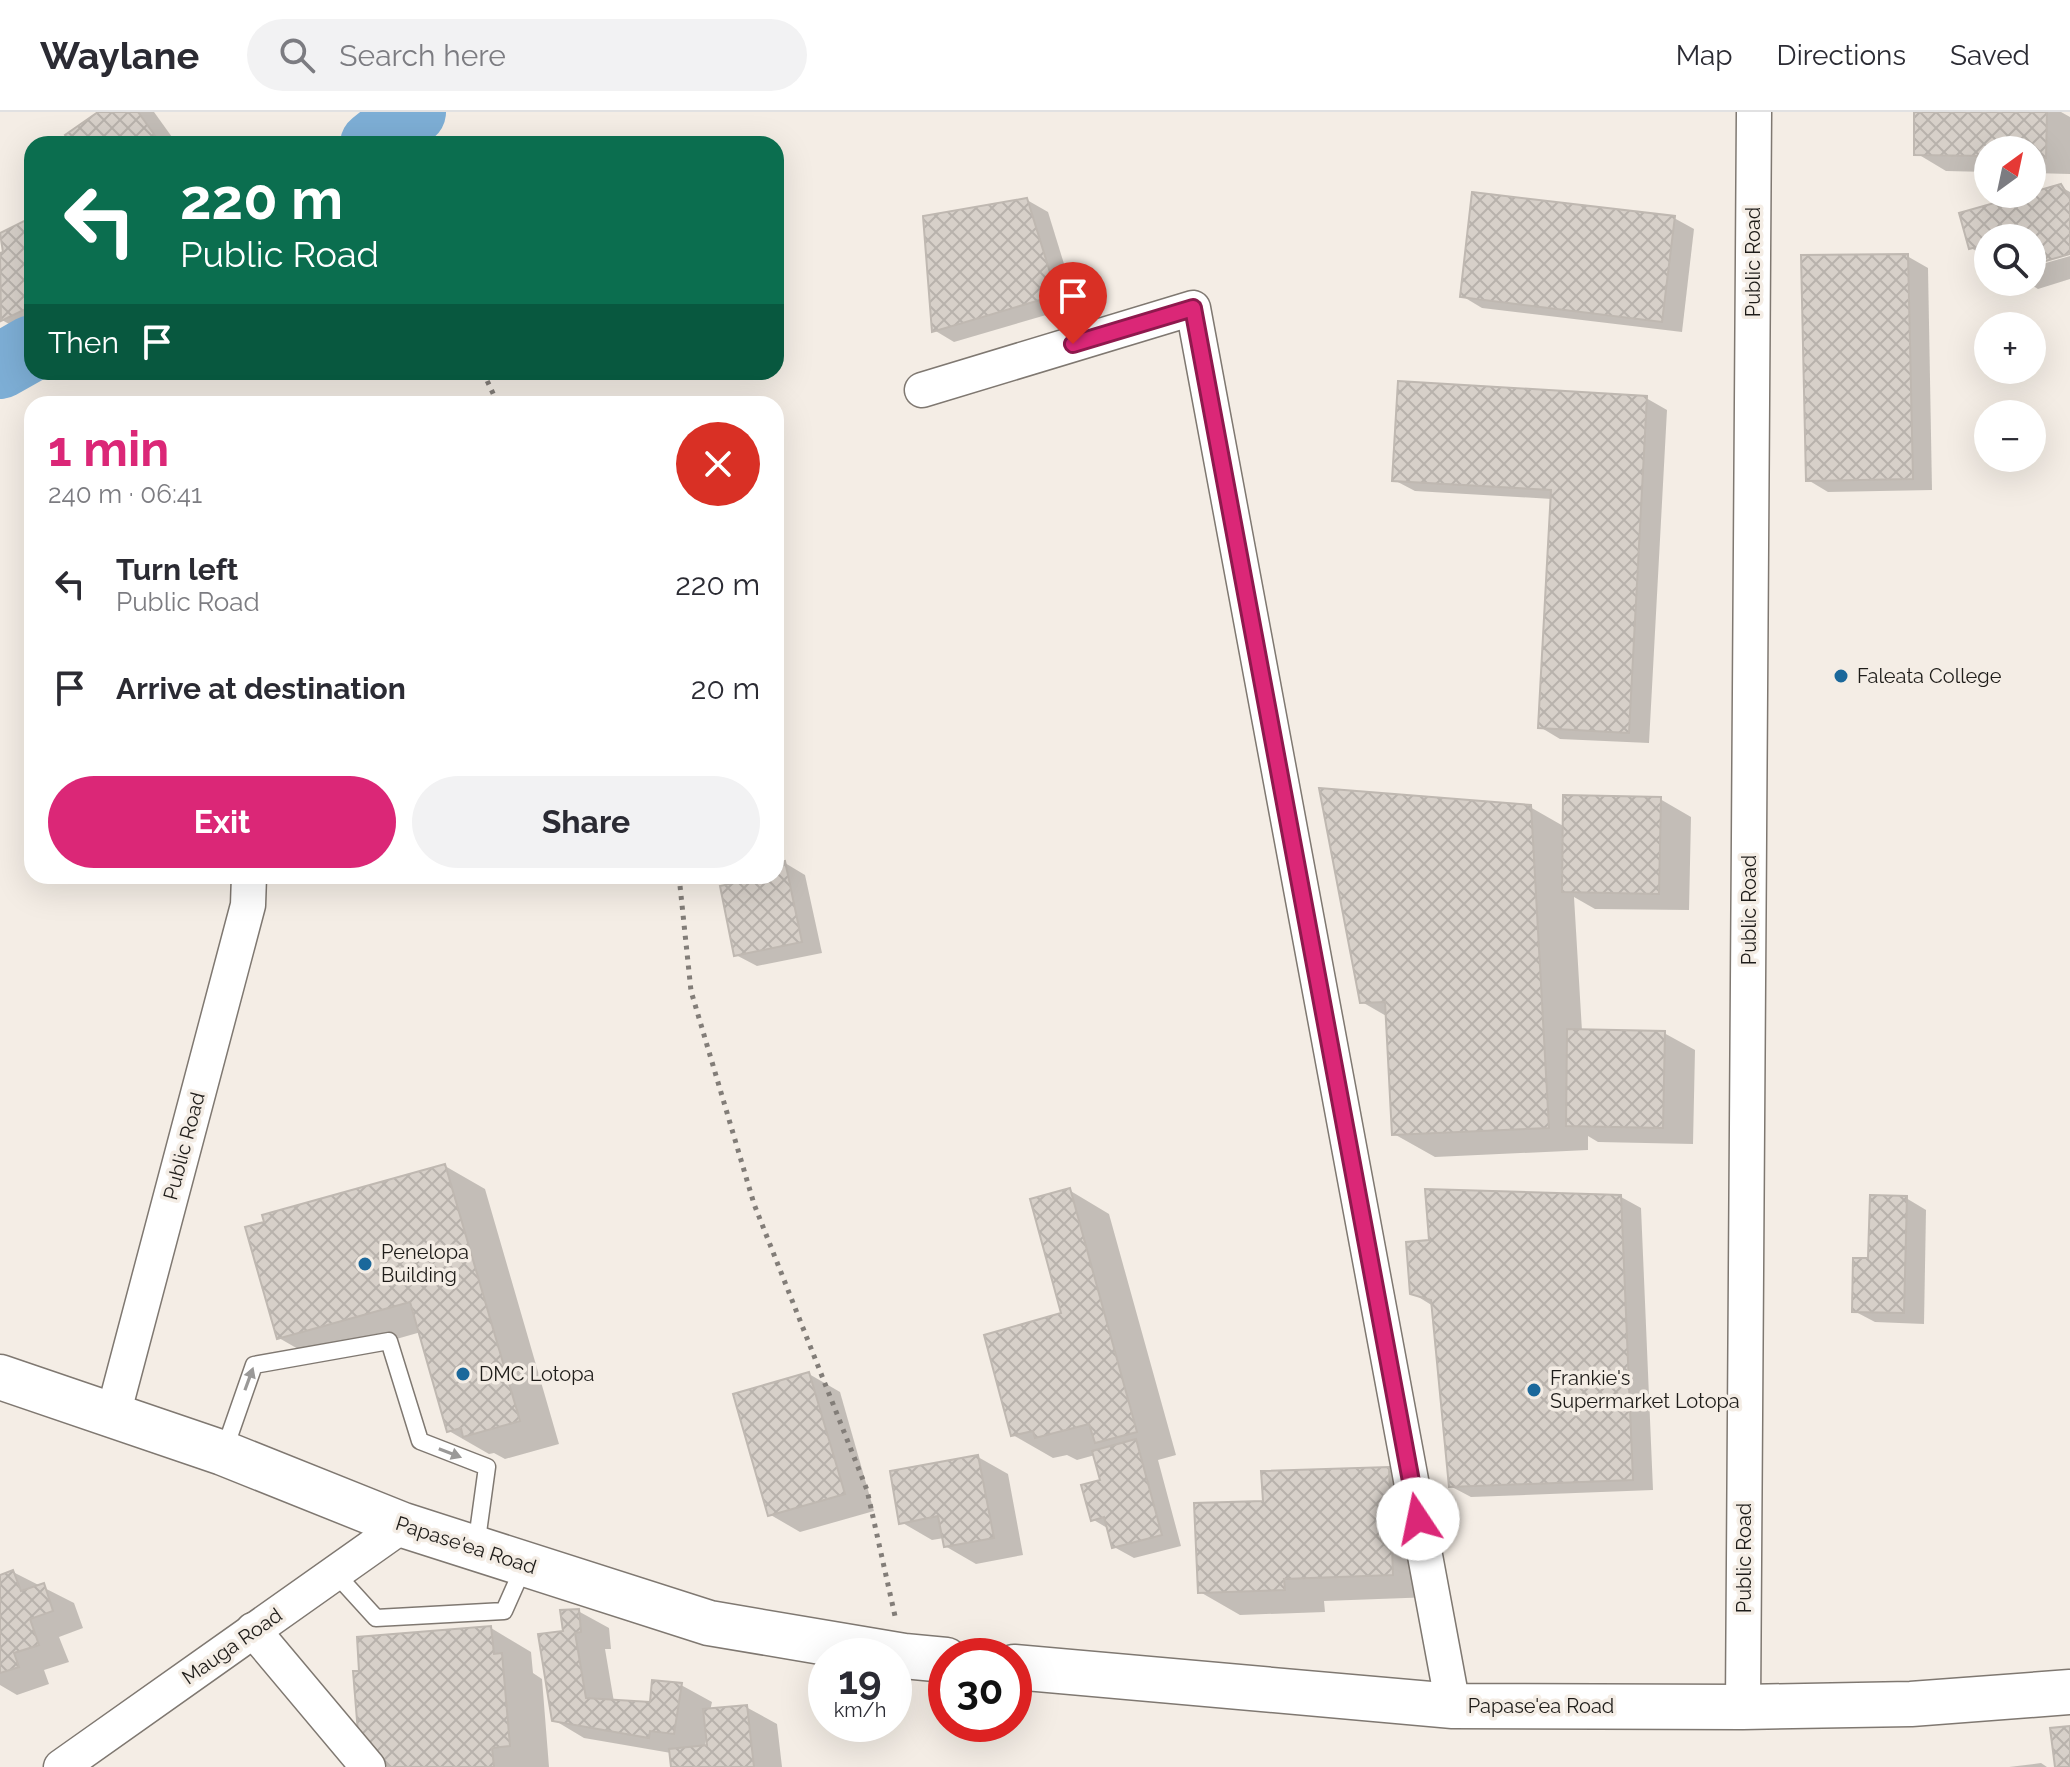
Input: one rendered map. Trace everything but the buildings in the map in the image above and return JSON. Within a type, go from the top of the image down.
[{"type":"main road","name":"Papase'ea Road","points":[[0,1377],[223,1453],[403,1525],[476,1549],[709,1623],[808,1640]]},
{"type":"main road","name":"Papase'ea Road","points":[[1032,1669],[1453,1706],[1911,1704],[2070,1692]]},
{"type":"street","name":"Public Road","points":[[1743,1707],[1754,112]]},
{"type":"street","points":[[922,390],[1193,308],[1453,1706]]},
{"type":"street","name":"Public Road","points":[[113,1415],[248,905],[249,884]]},
{"type":"street","name":"Mauga Road","points":[[61,1767],[403,1525]]},
{"type":"street","points":[[253,1630],[368,1767]]},
{"type":"lane","points":[[223,1453],[254,1365],[389,1341],[420,1441],[487,1467],[476,1549]]},
{"type":"lane","points":[[335,1573],[376,1618],[504,1611],[525,1564]]},
{"type":"path","points":[[680,884],[691,991],[754,1204],[867,1490],[900,1638]]},
{"type":"waterway","points":[[383,136],[413,112]]},
{"type":"waterway","points":[[0,366],[24,352]]},
{"type":"place","name":"Faleata College","points":[[1841,676]]},
{"type":"place","name":"Penelopa Building","points":[[365,1264]]},
{"type":"place","name":"DMC Lotopa","points":[[463,1374]]},
{"type":"place","name":"Frankie's Supermarket Lotopa","points":[[1534,1390]]},
{"type":"route","points":[[1073,344],[1193,308],[1418,1519]]}]
